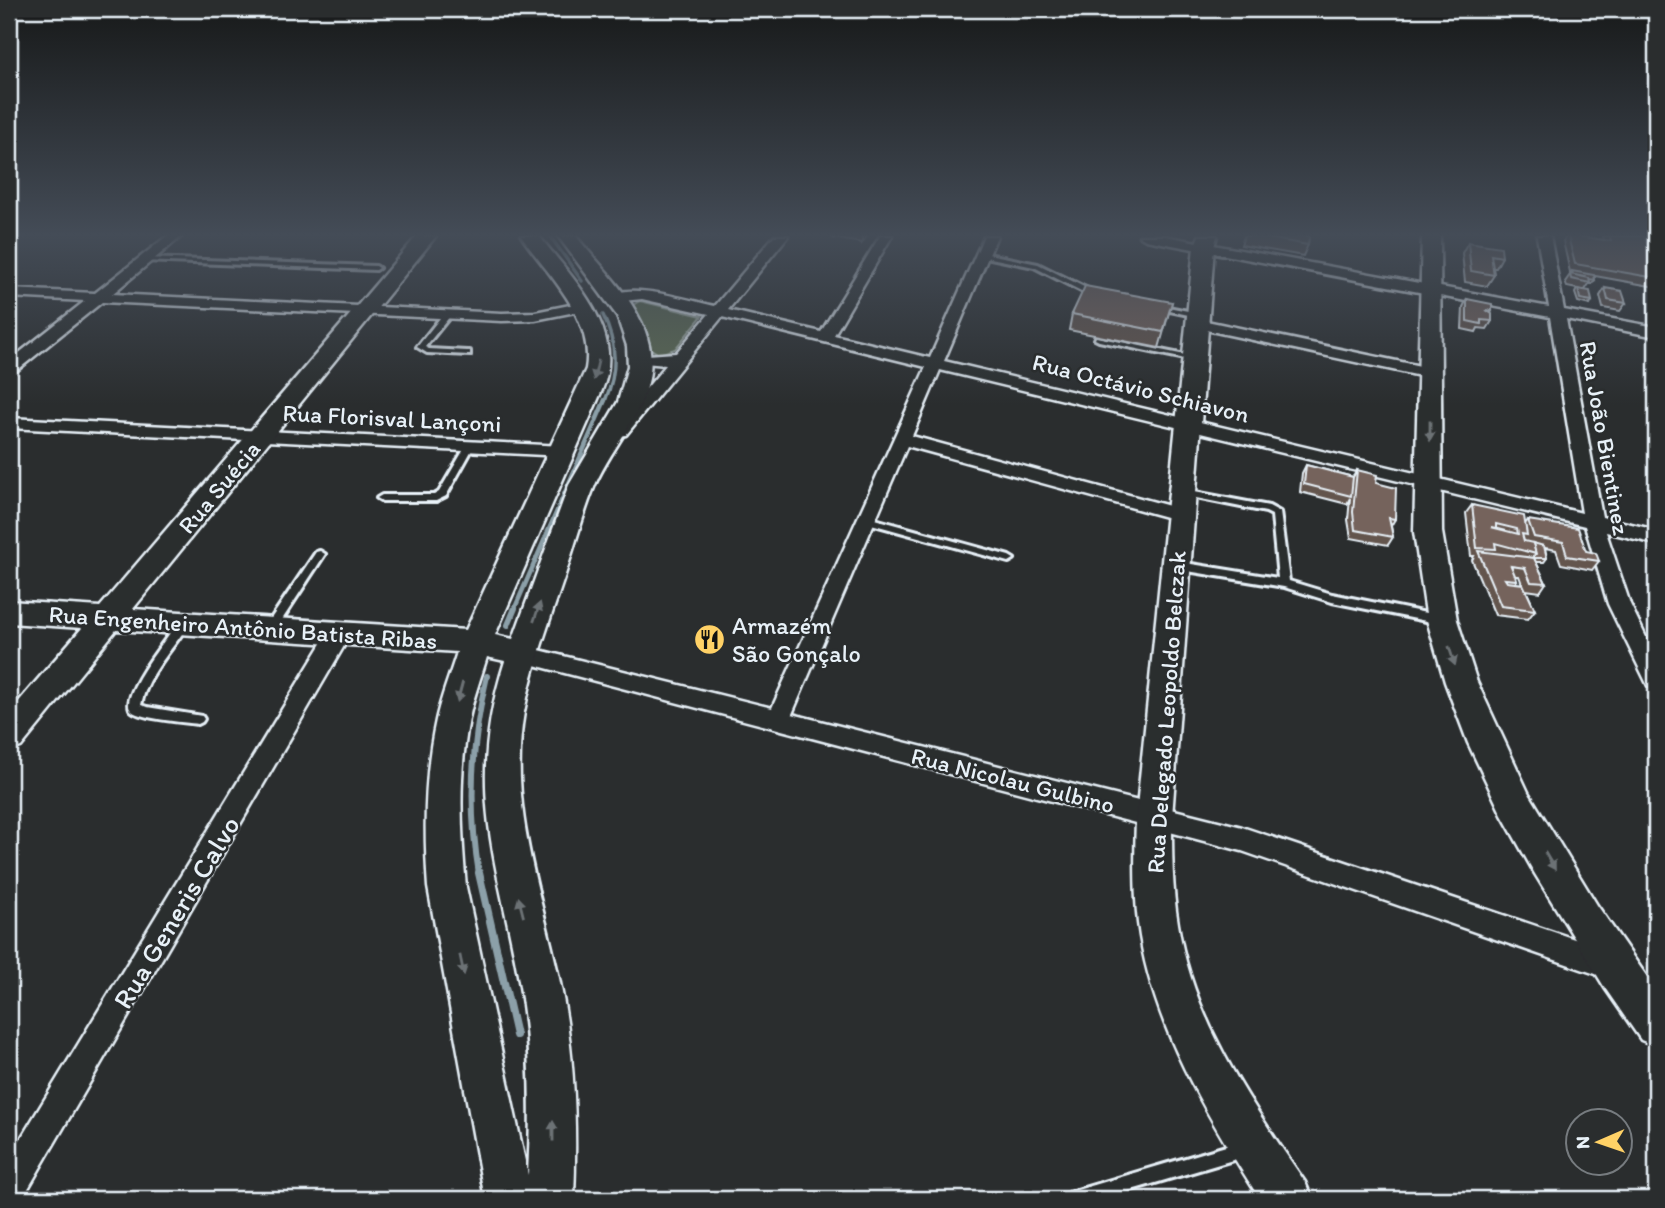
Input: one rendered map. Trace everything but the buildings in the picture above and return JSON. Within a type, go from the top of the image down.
[{"type":"street","points":[[9,369],[104,292]]},
{"type":"street","name":"Rua Suécia","points":[[12,730],[109,618],[380,292]]},
{"type":"street","points":[[509,1199],[456,938],[443,840],[447,751],[459,697],[476,642],[593,383],[599,361],[598,342],[570,292]]},
{"type":"street","points":[[550,1199],[552,1074],[546,1022],[510,862],[502,792],[505,724],[523,654],[577,499],[594,462],[633,398],[639,359],[632,328],[610,292]]},
{"type":"street","points":[[594,462],[735,292]]},
{"type":"street","points":[[825,337],[852,292]]},
{"type":"street","points":[[778,720],[967,292]]},
{"type":"street","name":"Rua Delegado Leopoldo Belczak","points":[[1201,292],[1154,817],[1152,888],[1168,974],[1199,1057],[1252,1147],[1288,1199]]},
{"type":"street","points":[[1431,292],[1429,554],[1441,620],[1473,712],[1531,829],[1616,967],[1656,1025]]},
{"type":"street","points":[[1449,292],[1656,332]]},
{"type":"street","name":"Rua João Bientinez","points":[[1555,292],[1593,521],[1619,604],[1656,680]]},
{"type":"street","points":[[9,293],[524,317],[614,298]]},
{"type":"street","points":[[9,307],[27,294]]},
{"type":"street","name":"Rua Octávio Schiavon","points":[[614,298],[651,296],[1656,537]]},
{"type":"street","points":[[1198,319],[1430,373]]},
{"type":"street","points":[[639,359],[660,361],[681,357]]},
{"type":"street","name":"Rua Florisval Lançoni","points":[[9,423],[563,451]]},
{"type":"street","points":[[902,439],[1182,504]]},
{"type":"street","name":"Rua Engenheiro Antônio Batista Ribas","points":[[9,612],[476,642],[523,654]]},
{"type":"street","name":"Rua Generis Calvo","points":[[9,1189],[340,633]]},
{"type":"street","name":"Rua Nicolau Gulbino","points":[[523,654],[1290,854],[1616,967]]},
{"type":"lane","points":[[1090,292],[1103,296]]},
{"type":"lane","points":[[1141,303],[1198,319]]},
{"type":"lane","points":[[447,314],[421,347],[427,351],[467,353]]},
{"type":"lane","points":[[1099,339],[1195,359]]},
{"type":"lane","points":[[382,498],[436,498],[443,494],[470,446]]},
{"type":"lane","points":[[1182,504],[1269,509],[1277,514],[1284,583]]},
{"type":"lane","points":[[867,520],[1009,559]]},
{"type":"lane","points":[[270,629],[320,554]]},
{"type":"lane","points":[[1176,566],[1284,583],[1332,598],[1441,620]]},
{"type":"lane","points":[[184,623],[143,680],[136,693],[135,707],[146,712],[198,719]]},
{"type":"lane","points":[[1074,1199],[1252,1147]]},
{"type":"green space","points":[[640,301],[702,316],[675,349],[659,354],[651,349],[646,329],[631,306]]},
{"type":"waterway","points":[[603,315],[611,336],[614,358],[612,379],[605,401]]},
{"type":"waterway","points":[[514,610],[605,400]]},
{"type":"waterway","points":[[508,625],[515,608]]},
{"type":"waterway","points":[[479,874],[472,799],[477,725],[487,676]]},
{"type":"waterway","points":[[479,873],[516,1035]]},
{"type":"place","name":"Armazém São Gonçalo","points":[[709,639]]}]
